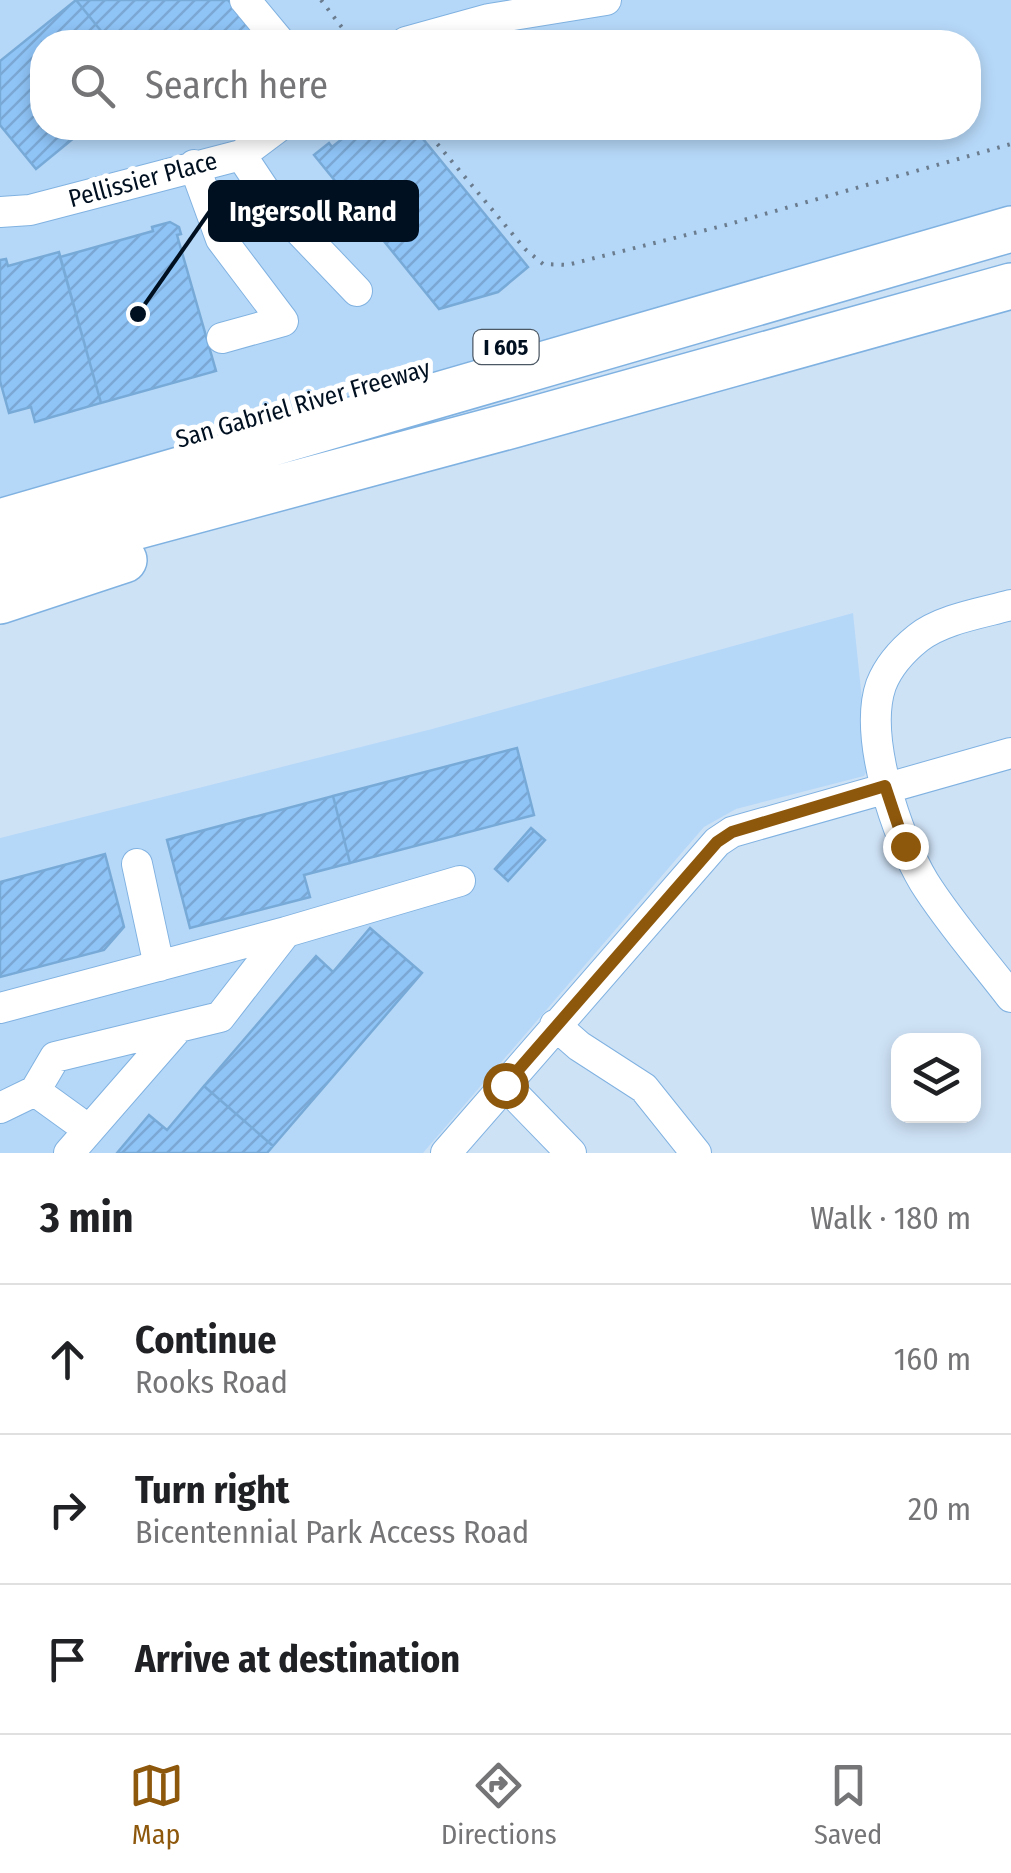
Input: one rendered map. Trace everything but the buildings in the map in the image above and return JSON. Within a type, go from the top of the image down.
[{"type":"highway","name":"San Gabriel River Freeway","points":[[0,490],[1011,204]]},
{"type":"highway","points":[[0,522],[1011,229]]},
{"type":"highway","points":[[0,535],[1011,258]]},
{"type":"highway","points":[[0,563],[1011,286]]},
{"type":"highway","points":[[0,601],[513,425]]},
{"type":"street","points":[[244,0],[269,30]]},
{"type":"street","points":[[451,30],[606,0]]},
{"type":"street","name":"Pellissier Place","points":[[0,212],[30,210],[240,155],[261,140]]},
{"type":"street","points":[[240,155],[273,203],[357,290]]},
{"type":"street","points":[[194,165],[221,240],[283,322],[222,338]]},
{"type":"street","points":[[1011,606],[965,617],[921,635],[896,658],[881,686],[876,718],[885,786],[905,846],[926,883],[1011,998]]},
{"type":"street","points":[[446,1153],[717,842],[732,832],[1011,753]]},
{"type":"street","points":[[136,864],[159,966]]},
{"type":"street","points":[[0,1008],[460,881]]},
{"type":"street","points":[[0,1108],[35,1092],[55,1058],[220,1016],[286,932]]},
{"type":"street","points":[[555,1025],[644,1088],[696,1153]]},
{"type":"street","points":[[35,1092],[79,1141],[178,1028]]},
{"type":"street","points":[[505,1085],[571,1153]]},
{"type":"path","points":[[321,0],[344,30]]},
{"type":"path","points":[[434,140],[525,249],[543,264],[567,264],[726,224],[1011,144]]},
{"type":"shaded area","points":[[0,0],[1011,0],[1011,214],[0,500]]},
{"type":"shaded area","points":[[853,613],[869,767],[864,776],[736,809],[704,827],[423,1153],[0,1153],[0,838],[432,729]]},
{"type":"place","name":"Ingersoll Rand","points":[[138,314]]},
{"type":"route","points":[[505,1085],[717,842],[732,832],[885,786],[905,846]]}]
